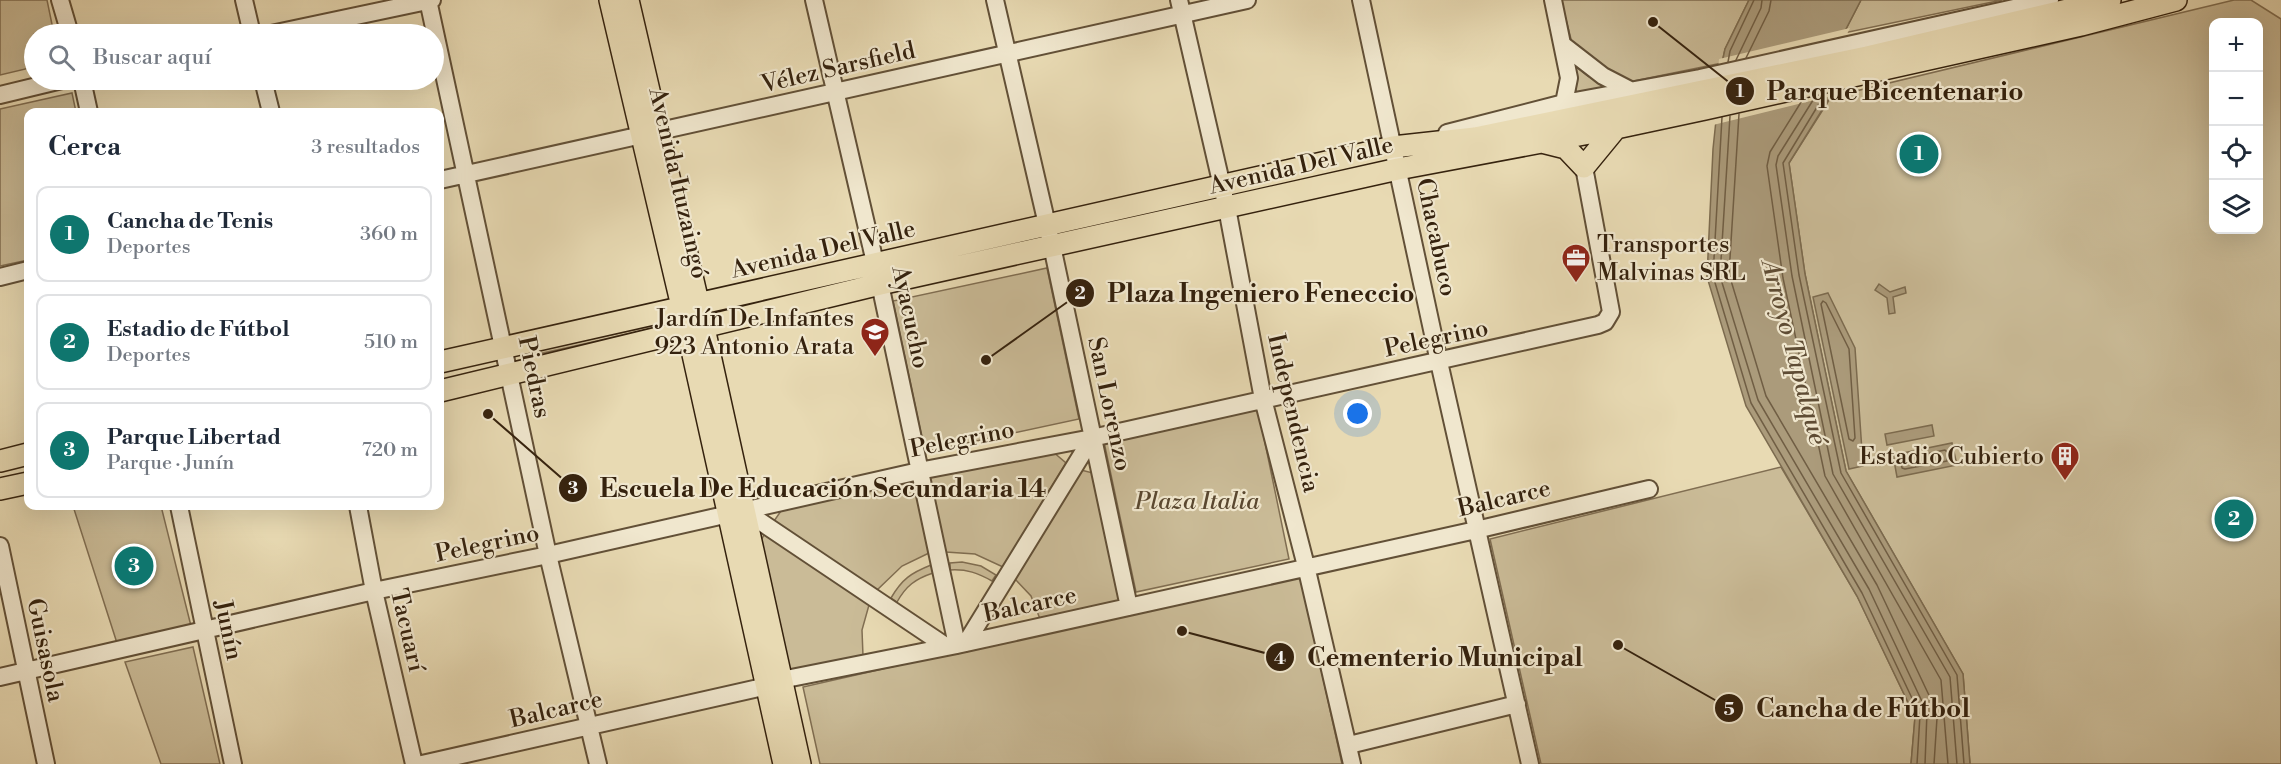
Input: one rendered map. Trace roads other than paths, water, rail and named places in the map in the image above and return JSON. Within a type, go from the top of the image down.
[{"type":"main road","name":"Avenida Ituzaingó","points":[[610,0],[649,134],[696,330],[774,683],[800,764]]},
{"type":"main road","name":"Avenida Ituzaingó","points":[[628,0],[649,134]]},
{"type":"main road","name":"Avenida Del Valle","points":[[444,390],[696,330],[1047,225],[1393,147],[1475,138],[1703,93],[2110,0]]},
{"type":"main road","name":"Avenida Del Valle","points":[[1867,56],[2081,25],[2176,0]]},
{"type":"main road","name":"Avenida Del Valle","points":[[444,361],[690,305],[1052,246],[1398,168],[1616,128],[1703,93]]},
{"type":"main road","points":[[1540,142],[1566,148],[1584,167],[1616,128]]},
{"type":"main road","points":[[0,461],[24,455]]},
{"type":"main road","points":[[0,489],[24,484]]},
{"type":"main road","name":"Avenida Ituzaingó","points":[[774,683],[784,764]]},
{"type":"street","points":[[60,0],[67,24]]},
{"type":"street","points":[[244,0],[250,24]]},
{"type":"street","points":[[317,24],[429,0]]},
{"type":"street","name":"Piedras","points":[[429,0],[434,24]]},
{"type":"street","name":"Ayacucho","points":[[814,0],[878,274],[957,645]]},
{"type":"street","name":"San Lorenzo","points":[[995,0],[1052,246],[1129,607]]},
{"type":"street","name":"Vélez Sarsfield","points":[[444,179],[1007,54],[1181,7],[1247,0]]},
{"type":"street","name":"Chacabuco","points":[[1361,0],[1476,530],[1530,764]]},
{"type":"street","points":[[1553,0],[1569,78],[1564,103]]},
{"type":"street","name":"Avenida Del Valle","points":[[1867,56],[2050,0]]},
{"type":"street","name":"Independencia","points":[[1181,7],[1227,208],[1263,399],[1306,566],[1352,764]]},
{"type":"street","points":[[1563,45],[1602,76],[1632,91]]},
{"type":"street","name":"Piedras","points":[[444,73],[548,555],[598,764]]},
{"type":"street","points":[[0,95],[24,89]]},
{"type":"street","points":[[84,90],[88,108]]},
{"type":"street","points":[[266,90],[270,108]]},
{"type":"street","name":"Avenida Del Valle","points":[[1393,147],[1564,103],[1632,91],[1703,93]]},
{"type":"street","name":"Pelegrino","points":[[0,676],[374,591],[548,555],[736,511],[919,471],[1092,438],[1598,326],[1605,322],[1611,312],[1584,167]]},
{"type":"street","points":[[0,277],[24,271]]},
{"type":"street","points":[[736,511],[957,645],[1092,438]]},
{"type":"street","name":"Balcarce","points":[[422,764],[774,683],[957,645],[1476,530],[1649,489]]},
{"type":"street","name":"Junín","points":[[179,510],[233,764]]},
{"type":"street","name":"Tacuarí","points":[[359,510],[374,591],[414,764]]},
{"type":"street","name":"Guisasola","points":[[0,546],[45,764]]},
{"type":"street","points":[[1348,745],[1517,704]]},
{"type":"water","name":"Arroyo Tapalqué","points":[[1749,0],[1861,0],[1844,33],[1837,86],[1789,163],[1805,274],[1846,471],[1963,674],[1970,764],[1911,764],[1915,717],[1857,596],[1746,406],[1707,277],[1713,149],[1722,63],[1725,49]]},
{"type":"water","points":[[1879,284],[1890,292],[1905,287],[1906,293],[1893,297],[1895,313],[1889,314],[1887,298],[1875,290]]},
{"type":"water","points":[[1828,293],[1855,348],[1863,466],[1849,469],[1813,297]]},
{"type":"water","points":[[1932,425],[1934,436],[1887,445],[1885,434]]},
{"type":"water","points":[[1952,443],[1957,465],[1897,477],[1893,455]]},
{"type":"place","name":"Parque Bicentenario","points":[[1653,22]]},
{"type":"place","name":"Cancha de Tenis","points":[[1919,154]]},
{"type":"place","name":"Transportes Malvinas SRL","points":[[1576,284]]},
{"type":"place","name":"Jardín De Infantes 923 Antonio Arata","points":[[875,358]]},
{"type":"place","name":"Plaza Ingeniero Feneccio","points":[[986,360]]},
{"type":"place","name":"Escuela De Educación Secundaria 14","points":[[488,414]]},
{"type":"place","name":"Estadio Cubierto","points":[[2065,482]]},
{"type":"place","name":"Estadio de Fútbol","points":[[2234,519]]},
{"type":"place","name":"Parque Libertad","points":[[134,566]]},
{"type":"place","name":"Cementerio Municipal","points":[[1182,631]]},
{"type":"place","name":"Cancha de Fútbol","points":[[1618,645]]},
{"type":"park label","name":"Plaza Italia","points":[[1197,501]]}]
